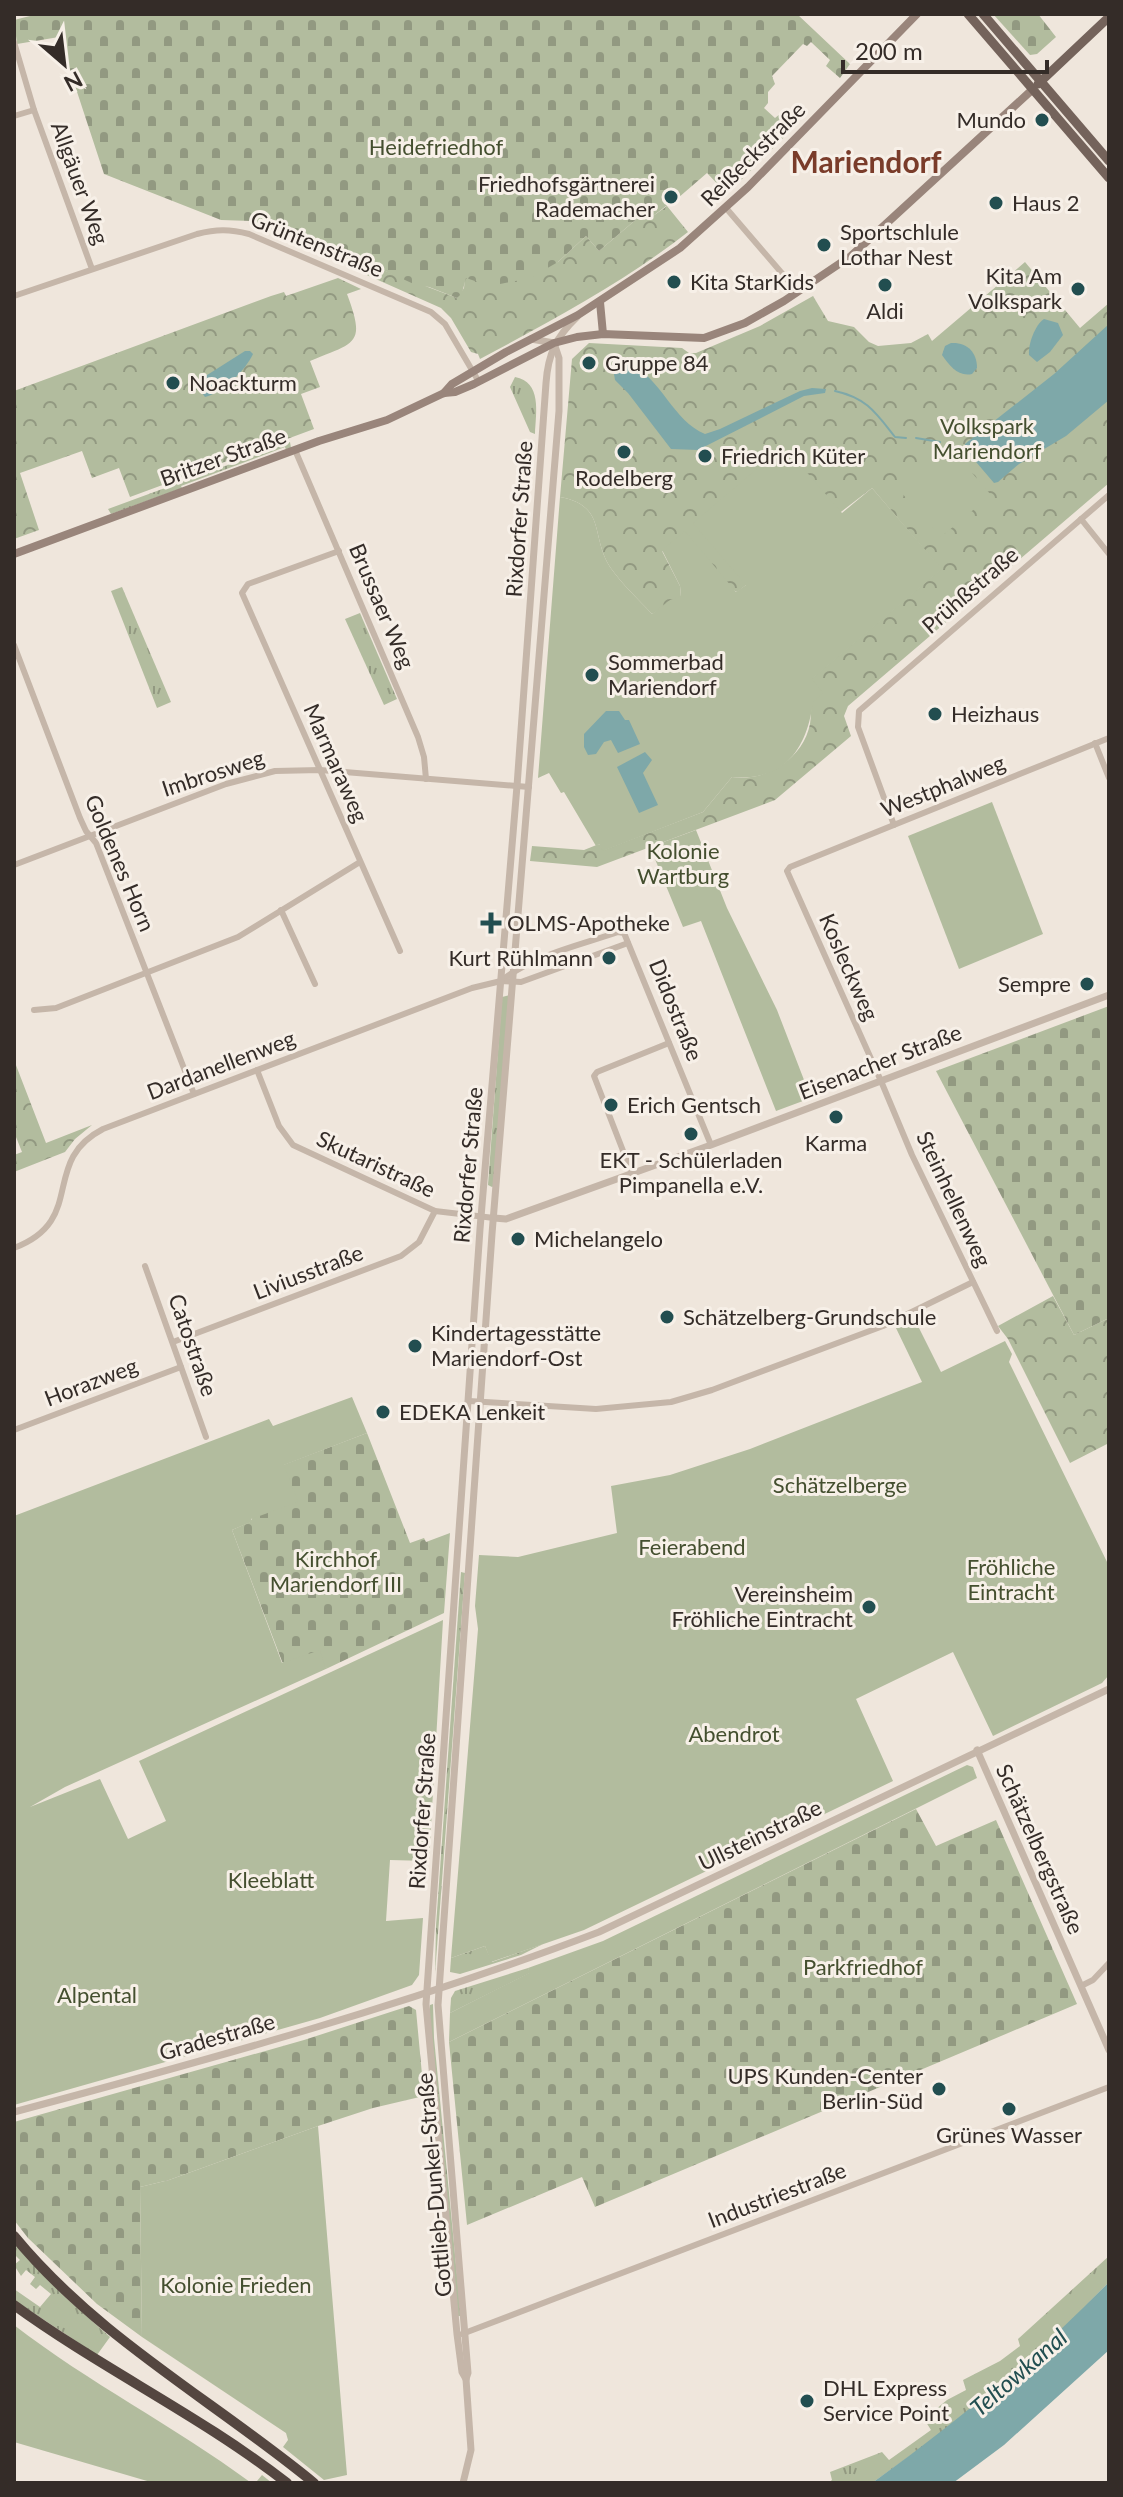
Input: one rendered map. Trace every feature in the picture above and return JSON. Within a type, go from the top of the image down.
[{"type":"highway","points":[[14,2236],[52,2278],[112,2334],[314,2483]]},
{"type":"highway","points":[[14,2305],[224,2437],[287,2483]]},
{"type":"main road","name":"Reißeckstraße","points":[[600,302],[657,266],[726,208],[917,14]]},
{"type":"main road","points":[[968,14],[1109,178]]},
{"type":"main road","points":[[983,14],[1109,161]]},
{"type":"main road","points":[[1033,89],[1109,17]]},
{"type":"main road","name":"Britzer Straße","points":[[14,554],[295,450],[387,420],[444,393],[479,382],[554,343],[603,334],[688,339],[710,337],[745,323],[842,263],[1033,89]]},
{"type":"main road","points":[[600,302],[603,334]]},
{"type":"main road","name":"Britzer Straße","points":[[444,393],[452,384],[600,302]]},
{"type":"street","name":"Allgäuer Weg","points":[[14,42],[34,110],[92,269]]},
{"type":"street","points":[[14,116],[34,110]]},
{"type":"street","points":[[726,208],[798,292]]},
{"type":"street","name":"Grüntenstraße","points":[[14,296],[207,231],[226,229],[249,234],[431,312],[445,324],[479,382]]},
{"type":"street","name":"Rixdorfer Straße","points":[[428,1991],[481,1217],[517,786],[547,367],[554,343],[578,315]]},
{"type":"street","name":"Britzer Straße","points":[[531,339],[554,343]]},
{"type":"street","name":"Rixdorfer Straße","points":[[438,1987],[496,1189],[554,476],[559,366],[554,343]]},
{"type":"street","name":"Brussaer Weg","points":[[295,450],[418,737],[426,779]]},
{"type":"street","points":[[540,475],[554,476]]},
{"type":"street","name":"Prühßstraße","points":[[894,825],[858,727],[858,714],[862,707],[1109,495]]},
{"type":"street","points":[[1081,519],[1109,554]]},
{"type":"street","name":"Marmaraweg","points":[[339,551],[248,584],[243,588],[243,597],[400,951]]},
{"type":"street","name":"Goldenes Horn","points":[[14,645],[80,818],[96,843],[194,1094]]},
{"type":"street","name":"Westphalweg","points":[[790,867],[1109,738]]},
{"type":"street","points":[[1095,743],[1109,778]]},
{"type":"street","name":"Imbrosweg","points":[[14,865],[256,775],[320,770],[529,787]]},
{"type":"street","points":[[34,1010],[56,1008],[238,937],[360,862]]},
{"type":"street","name":"Kosleckweg","points":[[790,867],[788,875],[881,1081]]},
{"type":"street","points":[[281,910],[315,984]]},
{"type":"street","name":"Didostraße","points":[[514,971],[618,932],[624,933],[711,1145]]},
{"type":"street","points":[[501,981],[513,983],[628,943]]},
{"type":"street","points":[[501,981],[514,971]]},
{"type":"street","name":"Dardanellenweg","points":[[14,1248],[37,1237],[52,1222],[70,1160],[80,1144],[103,1129],[472,988],[501,981]]},
{"type":"street","name":"Eisenacher Straße","points":[[481,1217],[506,1219],[1109,995]]},
{"type":"street","points":[[632,1174],[594,1076],[597,1072],[669,1043]]},
{"type":"street","name":"Skutaristraße","points":[[257,1070],[279,1126],[293,1145],[435,1211],[481,1217]]},
{"type":"street","name":"Steinhellenweg","points":[[881,1081],[912,1155],[997,1331]]},
{"type":"street","points":[[484,1188],[496,1189]]},
{"type":"street","name":"Liviusstraße","points":[[173,1342],[401,1256],[419,1242],[435,1211]]},
{"type":"street","name":"Catostraße","points":[[145,1266],[206,1437]]},
{"type":"street","points":[[469,1401],[596,1409],[671,1402],[723,1386],[883,1326],[973,1282]]},
{"type":"street","name":"Horazweg","points":[[14,1430],[181,1367]]},
{"type":"street","points":[[457,1561],[469,1562]]},
{"type":"street","name":"Ullsteinstraße","points":[[428,1991],[599,1932],[1105,1691],[1109,1683]]},
{"type":"street","name":"Schätzelbergstraße","points":[[977,1750],[1109,2050]]},
{"type":"street","points":[[1081,1986],[1093,1980],[1109,1963]]},
{"type":"street","name":"Gottlieb-Dunkel-Straße","points":[[438,1987],[462,2372],[466,2379],[471,2450],[463,2483]]},
{"type":"street","name":"Gradestraße","points":[[14,2112],[243,2049],[428,1991]]},
{"type":"street","name":"Gottlieb-Dunkel-Straße","points":[[428,1991],[429,2032],[461,2334]]},
{"type":"street","name":"Industriestraße","points":[[461,2334],[1109,2087]]},
{"type":"green space","name":"Heidefriedhof","points":[[38,14],[797,14],[850,64],[840,78],[826,66],[830,60],[811,42],[807,46],[803,44],[772,76],[775,84],[768,92],[768,103],[764,108],[775,118],[780,114],[794,127],[730,191],[725,192],[707,173],[678,198],[670,190],[664,196],[670,203],[653,216],[639,217],[599,251],[586,236],[558,262],[530,278],[490,286],[466,278],[462,293],[457,298],[383,270],[360,272],[251,221],[221,220],[104,174],[59,37],[17,44],[14,20]]},
{"type":"green space","points":[[993,14],[1038,14],[1056,37],[1037,54],[1030,55]]},
{"type":"green space","points":[[667,206],[688,232],[613,284],[480,359],[478,354],[471,352],[451,318],[441,308],[360,272],[383,270],[457,298],[464,288],[465,277],[558,262],[586,236],[599,251],[639,217],[653,216]]},
{"type":"green space","name":"Volkspark Mariendorf","points":[[1025,262],[1080,328],[1109,303],[1109,483],[848,706],[844,716],[851,736],[775,800],[597,867],[530,861],[532,846],[584,850],[599,844],[604,850],[703,812],[732,777],[758,776],[781,766],[800,748],[806,737],[811,719],[811,679],[941,569],[872,488],[737,592],[662,551],[680,586],[681,597],[652,614],[610,567],[595,523],[585,507],[560,497],[572,359],[589,343],[682,348],[696,353],[760,326],[813,296],[828,321],[854,327],[869,342],[878,346],[911,343],[928,334],[932,341]]},
{"type":"green space","points":[[338,278],[361,289],[347,294],[356,333],[347,345],[310,361],[320,387],[301,394],[314,429],[130,497],[119,468],[92,478],[82,451],[20,473],[39,530],[14,539],[14,391],[271,296],[284,292],[286,296]]},
{"type":"green space","points":[[515,377],[530,385],[536,399],[535,434],[530,432],[510,387]]},
{"type":"green space","points":[[290,442],[291,448],[286,450],[285,447],[111,514],[108,509]]},
{"type":"green space","points":[[784,446],[842,513],[872,488],[942,569],[812,679],[823,693],[813,702],[805,734],[790,759],[766,774],[732,777],[703,812],[603,851],[599,844],[596,846],[549,773],[538,778],[560,497],[585,507],[595,523],[610,567],[652,614],[670,600],[681,596],[680,586],[662,550],[685,531],[736,592],[746,585],[693,523]]},
{"type":"green space","points":[[950,447],[991,495],[941,537],[900,491]]},
{"type":"green space","points":[[122,587],[171,702],[157,708],[111,591]]},
{"type":"green space","points":[[360,613],[397,699],[384,705],[345,619]]},
{"type":"green space","points":[[992,802],[1043,934],[959,969],[908,836]]},
{"type":"green space","name":"Kolonie Wartburg","points":[[696,830],[727,908],[777,1010],[811,1098],[776,1111],[701,921],[683,927],[650,847]]},
{"type":"green space","points":[[510,995],[492,1187],[488,1185],[502,997]]},
{"type":"green space","points":[[1109,1006],[1109,1318],[1074,1335],[936,1071]]},
{"type":"green space","points":[[14,1060],[46,1143],[92,1125],[65,1152],[14,1172],[14,1155],[22,1152],[14,1132]]},
{"type":"green space","points":[[1053,1296],[1074,1335],[1109,1318],[1109,1443],[1070,1463],[1008,1339],[998,1326]]},
{"type":"green space","points":[[914,1318],[941,1372],[1005,1341],[1012,1354],[1009,1362],[1109,1566],[1109,1675],[1102,1683],[993,1736],[953,1652],[856,1699],[893,1781],[584,1930],[491,1962],[485,1946],[451,1958],[478,1629],[475,1606],[479,1555],[518,1557],[617,1533],[611,1486],[670,1475],[750,1449],[922,1382],[895,1326]]},
{"type":"green space","points":[[352,1397],[367,1433],[284,1465],[298,1502],[251,1519],[251,1522],[232,1530],[282,1663],[320,1650],[328,1668],[65,1787],[30,1807],[100,1779],[128,1839],[166,1821],[139,1761],[443,1620],[429,1861],[390,1860],[386,1921],[423,1918],[419,1975],[412,1985],[320,2018],[14,2105],[14,1516],[269,1419],[273,1426]]},
{"type":"green space","name":"Kirchhof Mariendorf III","points":[[367,1433],[410,1543],[424,1538],[426,1542],[450,1533],[444,1613],[328,1668],[283,1664],[232,1530],[250,1522],[283,1465]]},
{"type":"green space","points":[[461,1572],[465,1573],[435,1974],[436,1926]]},
{"type":"green space","points":[[967,1765],[973,1767],[977,1778],[449,2042],[450,2013],[529,1973],[528,1968],[603,1941]]},
{"type":"green space","name":"Parkfriedhof","points":[[916,1809],[936,1846],[996,1820],[1077,2004],[595,2207],[582,2177],[467,2225],[449,2042]]},
{"type":"green space","points":[[543,1944],[521,1955],[460,1974],[450,1972],[451,1958],[485,1946],[492,1962]]},
{"type":"green space","points":[[528,1968],[530,1973],[450,2013],[455,1991]]},
{"type":"green space","points":[[433,2004],[461,2316],[458,2316],[430,2023],[430,2005]]},
{"type":"green space","points":[[409,2006],[416,2010],[424,2096],[373,2108],[169,2180],[140,2187],[142,2337],[97,2304],[28,2238],[14,2220],[14,2122],[304,2040]]},
{"type":"green space","name":"Kolonie Frieden","points":[[318,2126],[347,2475],[324,2480],[283,2447],[288,2440],[286,2433],[142,2337],[140,2187],[169,2180]]},
{"type":"green space","points":[[14,2242],[65,2297],[110,2337],[97,2355],[14,2300],[14,2289],[40,2307],[51,2294],[40,2285],[36,2289],[30,2284],[35,2277],[26,2270],[21,2276],[14,2265],[20,2260],[14,2254]]},
{"type":"green space","points":[[1109,2256],[1109,2282],[1070,2322],[945,2431],[872,2483],[828,2483],[832,2480],[830,2472],[882,2452],[889,2460],[931,2430],[924,2419],[947,2400],[966,2390],[963,2380],[1000,2361],[1020,2346],[1018,2339]]},
{"type":"green space","points":[[14,2325],[250,2482],[257,2481],[262,2475],[272,2483],[154,2483],[14,2442]]},
{"type":"water","points":[[1044,319],[1058,323],[1063,335],[1050,352],[1037,362],[1029,355],[1030,346],[1035,330]]},
{"type":"water","points":[[1109,324],[1109,400],[1066,436],[994,483],[965,449],[965,444],[1054,374]]},
{"type":"water","points":[[962,344],[973,353],[977,368],[972,374],[958,372],[942,355],[945,346]]},
{"type":"water","points":[[245,351],[253,354],[239,374],[219,391],[205,397],[200,390],[204,377]]},
{"type":"water","points":[[629,363],[650,379],[684,420],[705,434],[800,391],[826,389],[825,393],[804,396],[698,450],[671,449],[615,380],[614,374],[620,366]]},
{"type":"water","points":[[606,711],[619,711],[625,720],[629,720],[640,744],[618,753],[611,740],[604,742],[596,754],[588,755],[584,747],[584,734]]},
{"type":"water","points":[[645,752],[652,760],[643,773],[658,805],[639,813],[617,767]]},
{"type":"water","name":"Teltowkanal","points":[[1109,2282],[1109,2350],[1004,2445],[953,2483],[872,2483],[995,2387],[1054,2336]]},
{"type":"waterway","points":[[835,391],[863,402],[895,437],[906,438]]},
{"type":"waterway","points":[[916,438],[940,442]]},
{"type":"place","name":"Mundo","points":[[1042,120]]},
{"type":"place","name":"Friedhofsgärtnerei Rademacher","points":[[671,197]]},
{"type":"place","name":"Haus 2","points":[[996,203]]},
{"type":"place","name":"Sportschlule Lothar Nest","points":[[824,245]]},
{"type":"place","name":"Kita StarKids","points":[[674,282]]},
{"type":"place","name":"Aldi","points":[[885,285]]},
{"type":"place","name":"Kita Am Volkspark","points":[[1078,289]]},
{"type":"place","name":"Gruppe 84","points":[[589,363]]},
{"type":"place","name":"Noackturm","points":[[173,383]]},
{"type":"place","name":"Rodelberg","points":[[624,452]]},
{"type":"place","name":"Friedrich Küter","points":[[705,456]]},
{"type":"place","name":"Sommerbad Mariendorf","points":[[592,675]]},
{"type":"place","name":"Heizhaus","points":[[935,714]]},
{"type":"place","name":"OLMS-Apotheke","points":[[491,923]]},
{"type":"place","name":"Kurt Rühlmann","points":[[609,958]]},
{"type":"place","name":"Sempre","points":[[1087,984]]},
{"type":"place","name":"Erich Gentsch","points":[[611,1105]]},
{"type":"place","name":"Karma","points":[[836,1117]]},
{"type":"place","name":"EKT - Schülerladen Pimpanella e.V.","points":[[691,1134]]},
{"type":"place","name":"Michelangelo","points":[[518,1239]]},
{"type":"place","name":"Schätzelberg-Grundschule","points":[[667,1317]]},
{"type":"place","name":"Kindertagesstätte Mariendorf-Ost","points":[[415,1346]]},
{"type":"place","name":"EDEKA Lenkeit","points":[[383,1412]]},
{"type":"place","name":"Vereinsheim Fröhliche Eintracht","points":[[869,1607]]},
{"type":"place","name":"UPS Kunden-Center Berlin-Süd","points":[[939,2089]]},
{"type":"place","name":"Grünes Wasser","points":[[1009,2109]]},
{"type":"place","name":"DHL Express Service Point","points":[[807,2401]]},
{"type":"district","name":"Mariendorf","points":[[866,163]]},
{"type":"park label","name":"Schätzelberge","points":[[840,1485]]},
{"type":"park label","name":"Feierabend","points":[[692,1547]]},
{"type":"park label","name":"Fröhliche Eintracht","points":[[1011,1580]]},
{"type":"park label","name":"Abendrot","points":[[734,1734]]},
{"type":"park label","name":"Kleeblatt","points":[[271,1880]]},
{"type":"park label","name":"Alpental","points":[[97,1995]]}]
